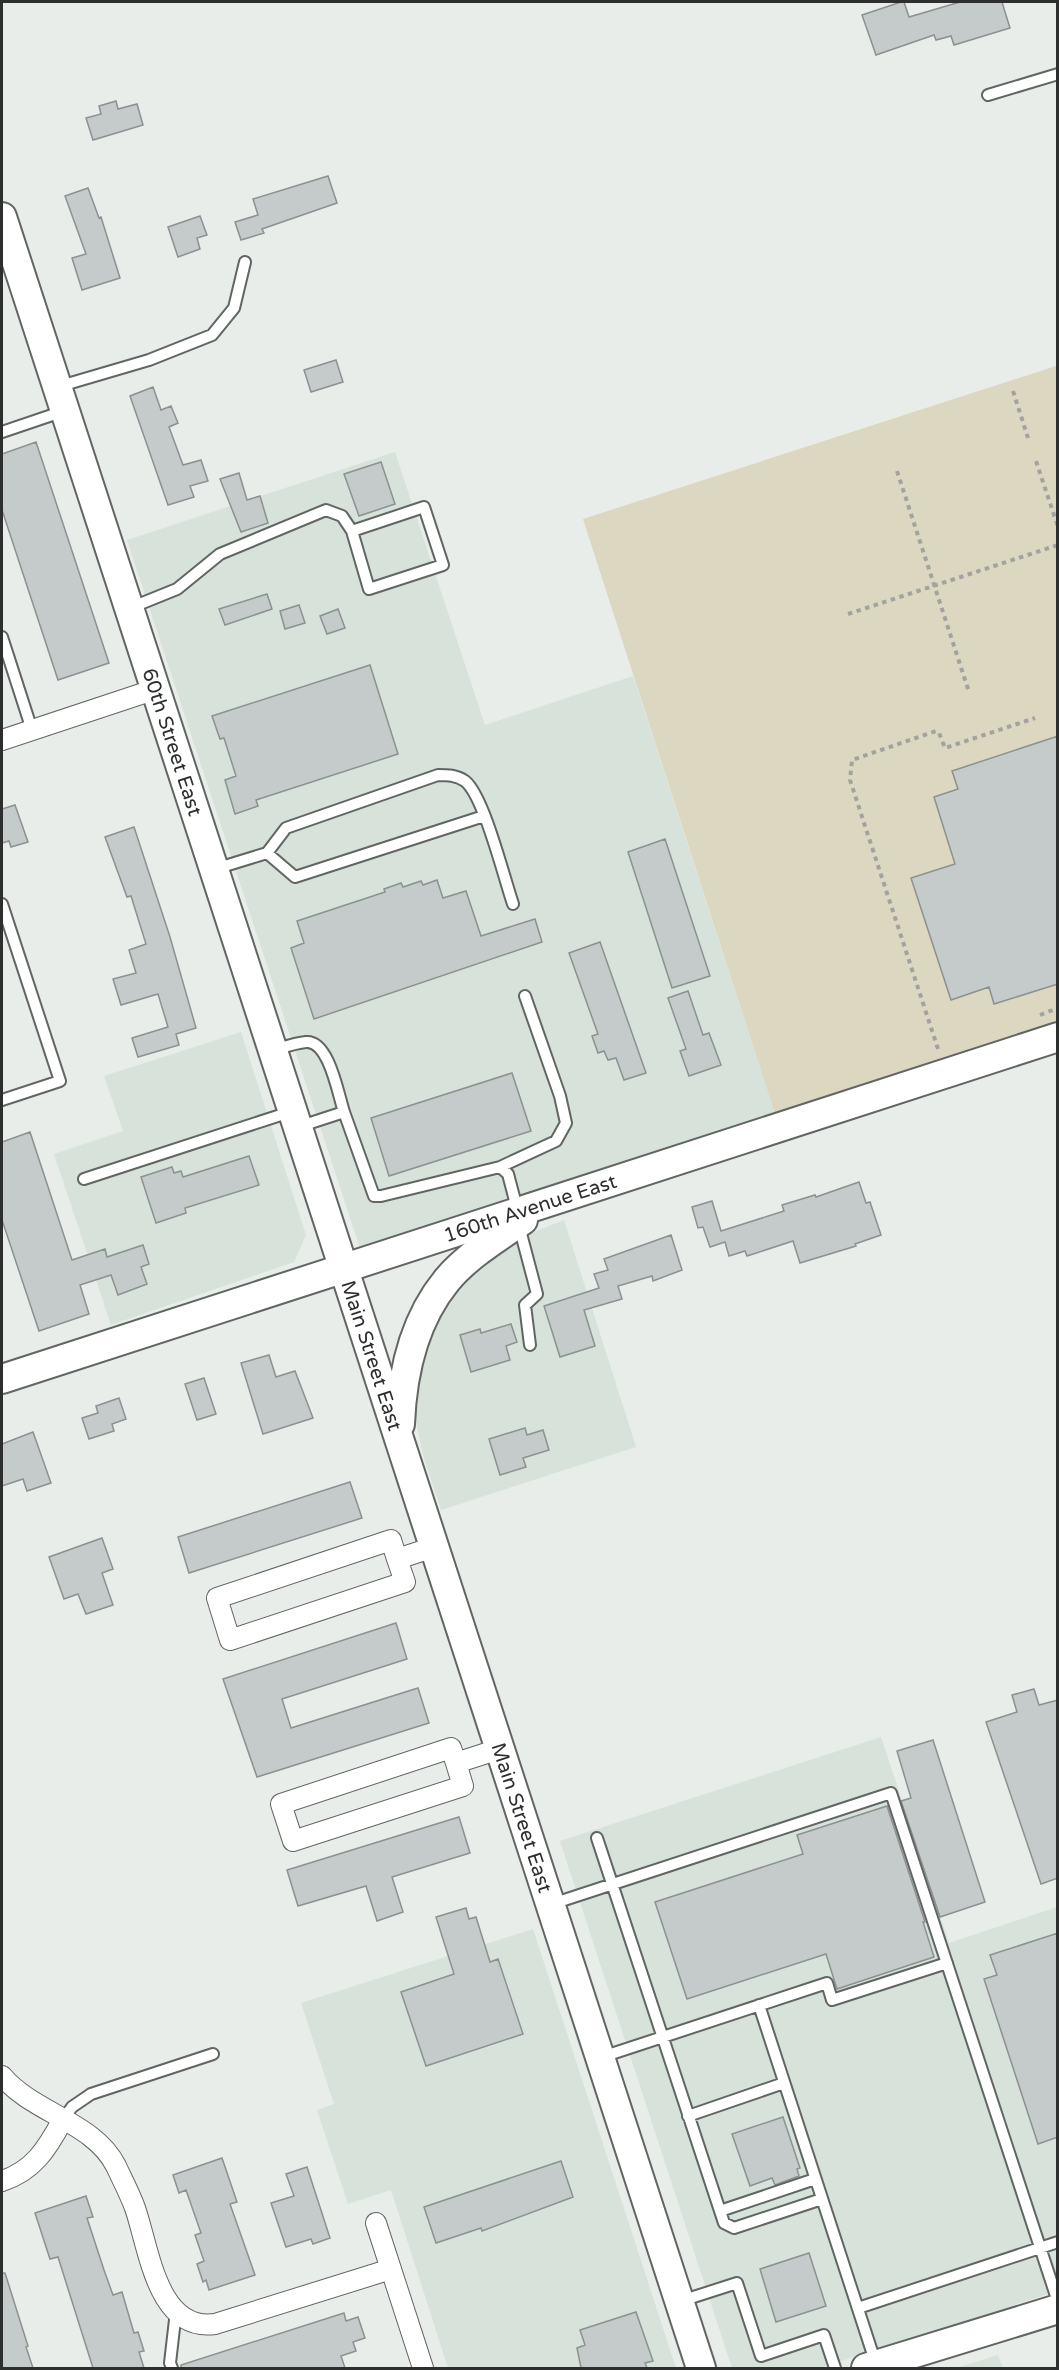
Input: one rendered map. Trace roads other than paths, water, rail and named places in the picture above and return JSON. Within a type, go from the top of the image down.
[{"type":"street","name":"60th Street East","points":[[2,218],[344,1267]]},
{"type":"street","points":[[2,740],[156,689]]},
{"type":"street","name":"160th Avenue East","points":[[3,1374],[344,1267],[518,1218],[548,1203],[1058,1037]]},
{"type":"street","points":[[399,1441],[401,1397],[408,1360],[430,1306],[447,1280],[518,1218]]},
{"type":"street","name":"Main Street East","points":[[344,1267],[598,2058],[701,2368]]},
{"type":"street","points":[[391,1540],[397,1559],[405,1582],[230,1640],[216,1598],[391,1540]]},
{"type":"street","points":[[397,1559],[434,1547]]},
{"type":"street","points":[[451,1748],[456,1763],[463,1786],[293,1841],[281,1804],[451,1748]]},
{"type":"street","points":[[456,1763],[498,1749]]},
{"type":"street","points":[[2,2076],[26,2097],[94,2139],[114,2163],[134,2205],[158,2283],[166,2299],[176,2311],[196,2324],[215,2324],[391,2269]]},
{"type":"street","points":[[2,2181],[24,2171],[38,2160],[62,2121]]},
{"type":"street","points":[[376,2223],[423,2368]]},
{"type":"street","points":[[871,2367],[1058,2309]]},
{"type":"lane","points":[[988,95],[1058,74]]},
{"type":"lane","points":[[2,432],[61,399],[212,335],[234,308],[246,262]]},
{"type":"lane","points":[[129,609],[177,589],[220,554],[326,510],[342,516],[352,531],[369,589],[443,565],[424,507],[352,531]]},
{"type":"lane","points":[[2,637],[32,729]]},
{"type":"lane","points":[[214,869],[267,853],[286,828],[438,776],[454,775],[466,782],[477,797],[513,904]]},
{"type":"lane","points":[[267,853],[296,877],[484,816]]},
{"type":"lane","points":[[2,904],[60,1081],[2,1100]]},
{"type":"lane","points":[[273,1050],[306,1042],[319,1045],[326,1054],[374,1196],[381,1196],[500,1167],[556,1141],[566,1124],[560,1095],[525,996]]},
{"type":"lane","points":[[84,1179],[296,1119],[344,1112]]},
{"type":"lane","points":[[500,1167],[508,1174],[537,1294],[525,1305],[530,1345]]},
{"type":"lane","points":[[549,1905],[891,1793],[1058,2302]]},
{"type":"lane","points":[[597,1838],[724,2223],[734,2228],[822,2199]]},
{"type":"lane","points":[[598,2058],[827,1983],[832,2000],[947,1963]]},
{"type":"lane","points":[[759,2006],[858,2307],[871,2367]]},
{"type":"lane","points":[[62,2121],[72,2107],[92,2094],[213,2054]]},
{"type":"lane","points":[[688,2116],[784,2083]]},
{"type":"lane","points":[[720,2211],[815,2179]]},
{"type":"lane","points":[[858,2307],[1058,2242]]},
{"type":"lane","points":[[679,2302],[737,2283],[761,2356],[824,2336],[835,2368]]},
{"type":"lane","points":[[172,2368],[170,2363],[176,2311]]}]
